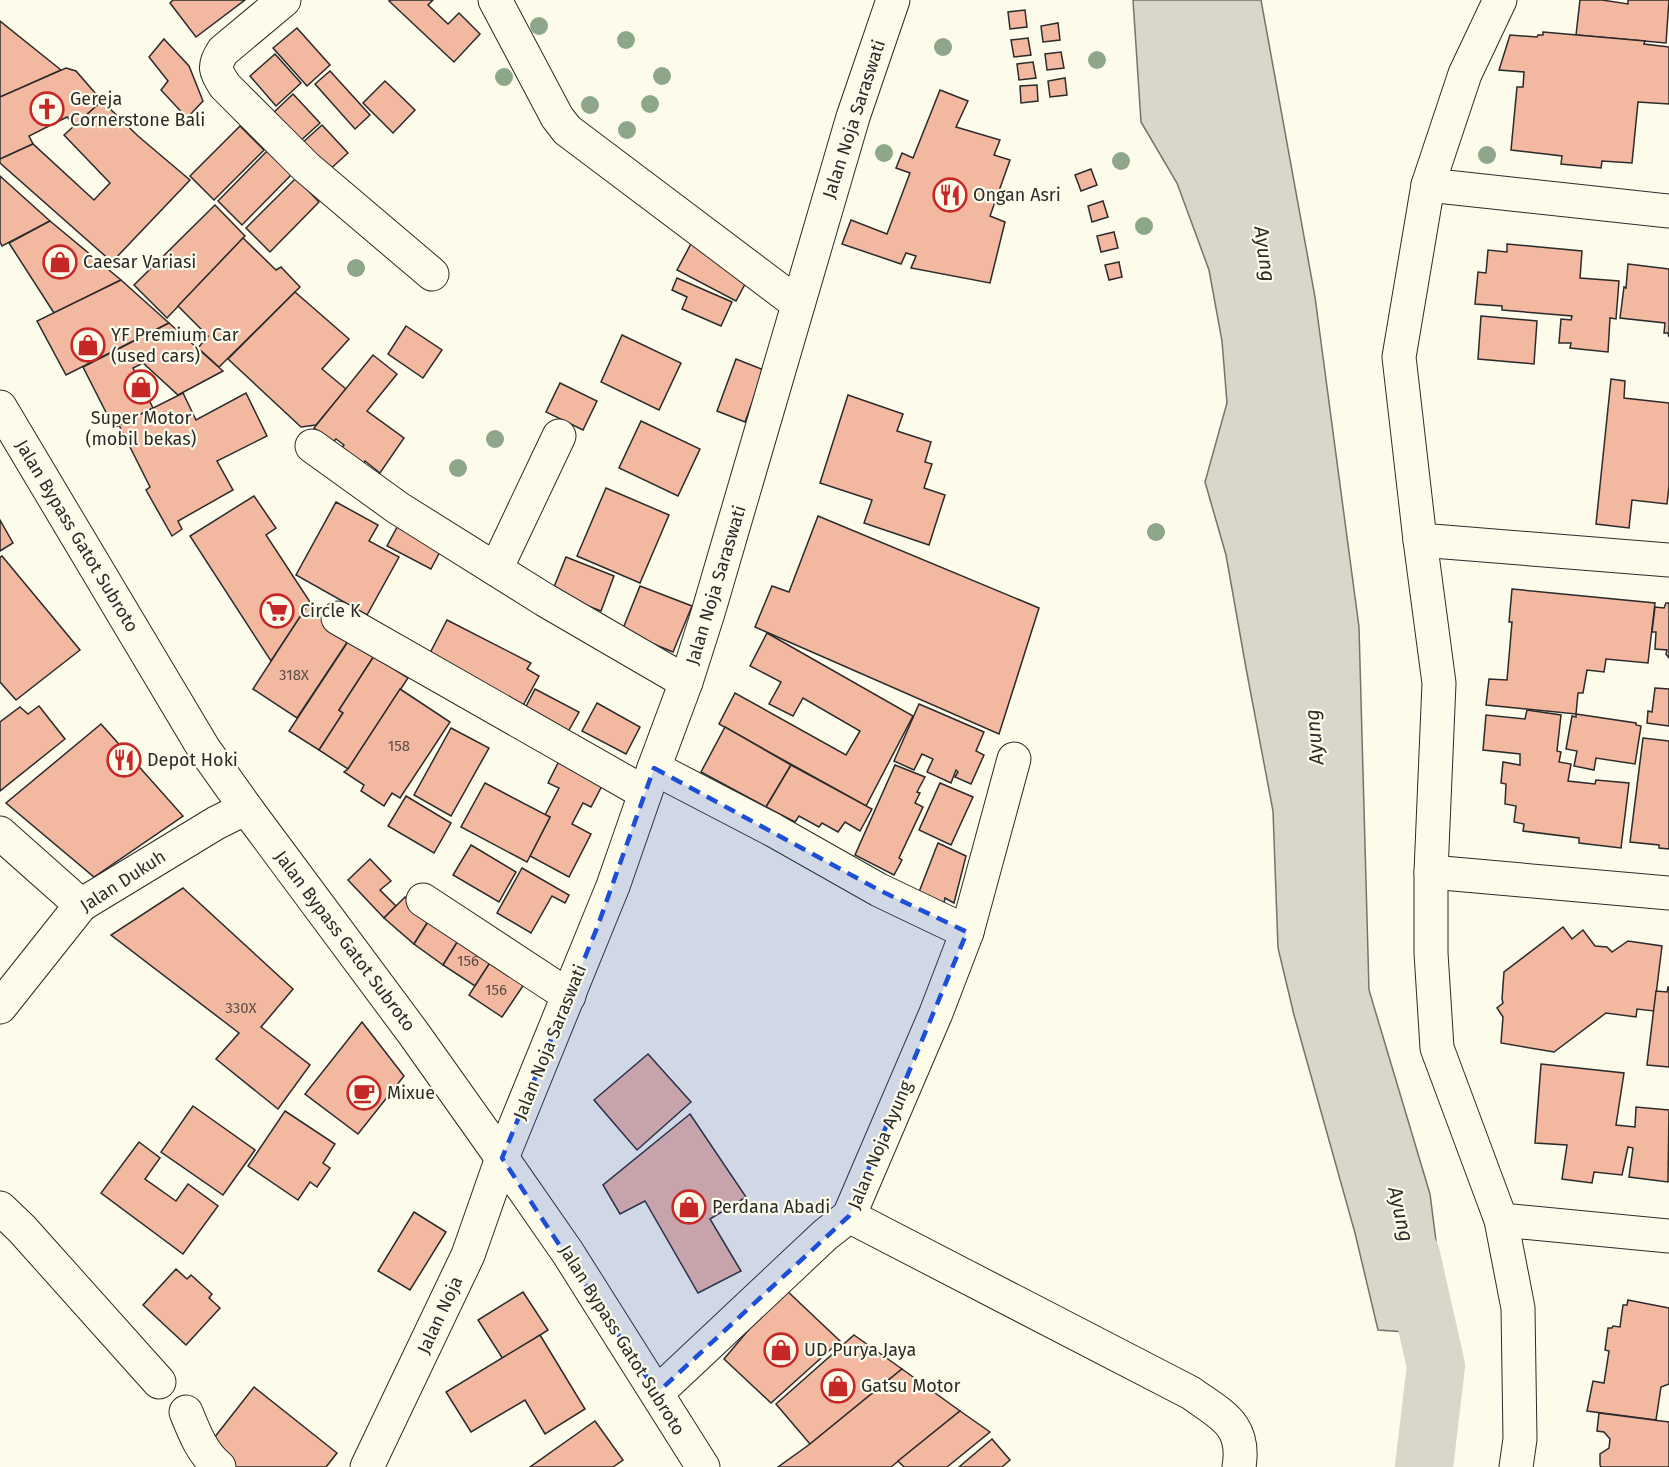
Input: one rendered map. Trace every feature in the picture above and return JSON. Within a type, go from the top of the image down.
[{"type":"main road","points":[[284,0],[223,51],[217,61],[216,68],[219,76],[225,86],[306,167],[432,274]]},
{"type":"main road","points":[[495,0],[557,117],[567,130],[798,304]]},
{"type":"main road","name":"Jalan Noja Saraswati","points":[[502,1158],[613,886],[686,682],[853,117],[892,0]]},
{"type":"main road","points":[[1500,0],[1465,74],[1428,185],[1399,357],[1439,683],[1431,872],[1431,953],[1437,1048],[1501,1220],[1518,1308],[1520,1439],[1516,1467]]},
{"type":"main road","points":[[1428,185],[1669,211]]},
{"type":"main road","name":"Jalan Bypass Gatot Subroto","points":[[0,407],[204,749],[414,1034],[502,1158],[568,1253],[703,1467]]},
{"type":"main road","points":[[496,570],[559,436]]},
{"type":"main road","points":[[312,446],[398,508],[496,570],[686,682]]},
{"type":"main road","points":[[1420,540],[1669,560]]},
{"type":"main road","points":[[338,618],[650,781],[773,830],[879,890],[967,932]]},
{"type":"main road","name":"Jalan Noja Ayung","points":[[657,1393],[825,1235],[849,1216],[936,1013],[967,932],[1014,759]]},
{"type":"main road","name":"Jalan Dukuh","points":[[0,1006],[81,905],[216,822],[246,808]]},
{"type":"main road","points":[[0,833],[81,905]]},
{"type":"main road","points":[[1431,872],[1669,893]]},
{"type":"main road","points":[[423,900],[569,996]]},
{"type":"main road","name":"Jalan Noja","points":[[367,1467],[468,1255],[502,1158]]},
{"type":"main road","points":[[0,1208],[22,1229],[159,1382]]},
{"type":"main road","points":[[849,1216],[1191,1392],[1229,1421],[1238,1435],[1241,1454],[1239,1467]]},
{"type":"main road","points":[[1501,1220],[1669,1236]]},
{"type":"main road","points":[[186,1412],[205,1452],[219,1467]]},
{"type":"highlighted area","points":[[654,768],[879,890],[967,932],[849,1216],[657,1393],[502,1158],[597,928]]},
{"type":"water","points":[[1133,0],[1261,0],[1315,297],[1359,627],[1369,990],[1430,1194],[1448,1335],[1378,1330],[1355,1233],[1294,1015],[1278,948],[1273,811],[1226,555],[1205,482],[1227,403],[1222,341],[1209,270],[1177,183],[1141,122]]},
{"type":"building","points":[[173,0],[245,0],[196,37],[170,3]]},
{"type":"building","points":[[433,0],[428,5],[448,24],[459,13],[480,34],[454,62],[389,1]]},
{"type":"building","points":[[1580,0],[1602,0],[1628,4],[1628,0],[1669,0],[1666,43],[1576,35]]},
{"type":"building","points":[[1025,10],[1027,27],[1010,29],[1008,12]]},
{"type":"building","points":[[0,21],[61,70],[0,97]]},
{"type":"building","points":[[1058,23],[1060,40],[1043,42],[1041,26]]},
{"type":"building","points":[[297,28],[330,65],[307,86],[273,48]]},
{"type":"building","points":[[1543,32],[1645,41],[1644,44],[1669,47],[1669,104],[1638,102],[1632,163],[1602,161],[1601,168],[1561,164],[1562,156],[1511,150],[1517,87],[1523,87],[1524,72],[1499,70],[1510,35],[1537,37],[1543,35]]},
{"type":"building","points":[[1028,38],[1031,55],[1014,57],[1011,40]]},
{"type":"building","points":[[164,39],[189,66],[203,101],[187,118],[161,90],[168,81],[149,57]]},
{"type":"building","points":[[1061,52],[1064,68],[1047,70],[1045,54]]},
{"type":"building","points":[[275,54],[301,83],[276,106],[250,76]]},
{"type":"building","points":[[1033,62],[1036,78],[1019,80],[1017,64]]},
{"type":"building","name":"Gereja Cornerstone Bali","points":[[66,68],[76,71],[102,101],[75,125],[67,117],[29,136],[33,144],[0,159],[0,97]]},
{"type":"building","points":[[330,71],[370,115],[355,129],[315,84]]},
{"type":"building","points":[[1065,78],[1067,95],[1050,97],[1048,81]]},
{"type":"building","points":[[385,81],[415,110],[393,133],[363,103]]},
{"type":"building","points":[[1037,85],[1038,101],[1021,103],[1020,86]]},
{"type":"building","name":"Ongan Asri","points":[[940,90],[968,101],[956,127],[1000,140],[994,155],[1010,160],[990,216],[1005,222],[990,283],[911,268],[916,256],[906,253],[901,264],[842,244],[851,220],[887,234],[910,173],[896,168],[902,153],[913,158]]},
{"type":"building","points":[[293,94],[320,123],[298,143],[272,114]]},
{"type":"building","points":[[102,101],[138,136],[190,180],[112,262],[0,163],[0,159],[33,144],[94,200],[110,183],[64,135]]},
{"type":"building","points":[[322,125],[348,153],[327,172],[301,144]]},
{"type":"building","points":[[240,126],[264,150],[214,200],[190,176]]},
{"type":"building","points":[[268,150],[292,174],[242,225],[218,201]]},
{"type":"building","points":[[1091,169],[1097,185],[1081,191],[1075,175]]},
{"type":"building","points":[[0,176],[50,221],[2,246],[0,242]]},
{"type":"building","points":[[296,178],[319,202],[270,252],[246,228]]},
{"type":"building","points":[[1103,201],[1108,217],[1092,222],[1088,206]]},
{"type":"building","points":[[215,205],[245,236],[167,318],[134,285]]},
{"type":"building","name":"Caesar Variasi","points":[[50,221],[121,280],[54,313],[9,243]]},
{"type":"building","points":[[1114,232],[1118,248],[1101,252],[1097,236]]},
{"type":"building","points":[[243,238],[276,270],[281,267],[300,287],[219,367],[198,348],[208,336],[178,306]]},
{"type":"building","points":[[693,240],[752,271],[736,301],[677,270]]},
{"type":"building","points":[[1507,244],[1582,251],[1580,278],[1619,281],[1616,319],[1610,318],[1608,352],[1570,348],[1571,343],[1559,343],[1561,319],[1571,320],[1572,316],[1502,310],[1502,306],[1475,304],[1478,272],[1486,273],[1488,250],[1507,252]]},
{"type":"building","points":[[1119,262],[1122,277],[1109,280],[1105,265]]},
{"type":"building","points":[[1628,264],[1669,269],[1669,337],[1668,333],[1664,333],[1665,323],[1620,318]]},
{"type":"building","points":[[677,278],[732,302],[721,326],[682,309],[687,297],[672,290]]},
{"type":"building","name":"YF Premium Car (used cars)","points":[[121,280],[169,323],[66,375],[37,321]]},
{"type":"building","points":[[295,292],[349,339],[322,369],[346,389],[316,425],[301,427],[228,359]]},
{"type":"building","points":[[1481,316],[1537,321],[1534,364],[1478,359]]},
{"type":"building","points":[[169,323],[223,371],[178,395],[143,363],[133,368],[153,408],[114,428],[83,367]]},
{"type":"building","points":[[406,326],[442,350],[423,378],[388,354]]},
{"type":"building","points":[[622,335],[681,363],[659,410],[601,382]]},
{"type":"building","points":[[373,355],[397,374],[367,411],[404,438],[380,473],[365,461],[361,467],[340,449],[344,445],[336,439],[333,442],[314,428]]},
{"type":"building","points":[[736,359],[764,370],[745,422],[717,411]]},
{"type":"building","points":[[1611,379],[1625,381],[1624,398],[1669,403],[1667,504],[1632,500],[1629,528],[1596,524]]},
{"type":"building","points":[[560,383],[597,401],[583,430],[546,412]]},
{"type":"building","points":[[183,393],[196,420],[246,393],[267,436],[217,461],[233,490],[178,521],[182,529],[172,536],[146,490],[150,487],[119,425]]},
{"type":"building","points":[[848,395],[903,414],[897,431],[931,442],[925,462],[932,464],[924,488],[945,495],[929,545],[864,523],[872,500],[820,483]]},
{"type":"building","points":[[641,421],[700,449],[678,496],[619,468]]},
{"type":"building","points":[[606,488],[669,515],[640,583],[577,556]]},
{"type":"building","points":[[254,496],[276,528],[266,535],[310,602],[271,661],[190,536]]},
{"type":"building","points":[[336,502],[378,525],[369,541],[399,557],[367,615],[296,575]]},
{"type":"building","points":[[818,516],[1039,608],[999,734],[755,627],[772,586],[789,592]]},
{"type":"building","points":[[402,518],[445,542],[431,569],[387,546]]},
{"type":"building","points":[[0,520],[13,543],[0,551]]},
{"type":"building","points":[[2,556],[80,650],[16,700],[0,682],[0,557]]},
{"type":"building","points":[[566,557],[614,576],[601,611],[552,592]]},
{"type":"building","points":[[640,586],[692,606],[673,652],[622,631]]},
{"type":"building","points":[[1512,589],[1655,603],[1648,663],[1606,659],[1604,672],[1587,670],[1583,693],[1578,693],[1576,714],[1486,705],[1489,679],[1507,680],[1512,622],[1509,622]]},
{"type":"building","points":[[1666,603],[1669,603],[1669,658],[1666,654],[1667,650],[1655,649],[1656,632],[1652,632],[1655,607],[1664,608]]},
{"type":"building","points":[[307,606],[352,635],[297,718],[253,689]]},
{"type":"building","points":[[447,620],[531,663],[527,669],[539,676],[520,711],[428,657]]},
{"type":"building","points":[[767,633],[913,716],[866,806],[719,724],[735,693],[846,755],[860,731],[803,698],[793,716],[769,704],[781,682],[750,666]]},
{"type":"building","points":[[349,640],[374,656],[339,710],[343,713],[319,750],[289,731]]},
{"type":"building","points":[[374,656],[408,678],[348,769],[319,750],[343,713],[339,710]]},
{"type":"building","points":[[1655,688],[1669,689],[1669,726],[1647,723],[1648,711],[1652,712]]},
{"type":"building","points":[[400,689],[450,722],[400,798],[392,793],[384,806],[361,791],[364,785],[344,772]]},
{"type":"building","points":[[535,689],[579,712],[564,739],[521,716]]},
{"type":"building","points":[[597,703],[640,727],[626,754],[582,731]]},
{"type":"building","points":[[919,704],[984,732],[976,751],[984,755],[971,784],[955,777],[958,772],[956,770],[951,783],[927,772],[933,759],[922,754],[914,770],[894,761]]},
{"type":"building","points":[[39,706],[65,739],[0,791],[0,722],[20,707],[28,714]]},
{"type":"building","points":[[1527,710],[1561,715],[1557,751],[1561,752],[1559,762],[1571,764],[1568,781],[1595,784],[1596,780],[1629,783],[1621,848],[1579,843],[1579,838],[1523,831],[1524,824],[1514,822],[1516,806],[1505,804],[1506,784],[1501,783],[1503,762],[1520,765],[1520,754],[1483,750],[1486,715],[1525,719]]},
{"type":"building","points":[[1576,714],[1636,723],[1641,726],[1635,764],[1596,758],[1594,770],[1574,766],[1577,751],[1566,749],[1572,716],[1576,717]]},
{"type":"building","points":[[101,724],[183,816],[94,877],[6,803]]},
{"type":"building","points":[[725,727],[791,765],[766,807],[701,772]]},
{"type":"building","points":[[451,728],[489,748],[451,816],[414,795]]},
{"type":"building","points":[[1643,738],[1669,741],[1669,849],[1659,848],[1659,845],[1630,842]]},
{"type":"building","points":[[562,755],[606,778],[591,807],[583,803],[572,824],[591,834],[569,877],[530,856],[550,817],[545,815],[559,788],[548,783]]},
{"type":"building","points":[[791,765],[872,809],[860,831],[845,822],[838,832],[822,823],[819,827],[799,816],[795,822],[766,807]]},
{"type":"building","points":[[895,765],[925,777],[917,792],[920,793],[915,803],[923,807],[899,858],[902,860],[894,875],[855,855]]},
{"type":"building","points":[[485,783],[550,817],[527,862],[461,827]]},
{"type":"building","points":[[940,783],[973,797],[951,845],[919,830]]},
{"type":"building","points":[[406,796],[451,823],[434,853],[388,826]]},
{"type":"building","points":[[938,843],[966,856],[954,903],[945,898],[944,903],[919,892]]},
{"type":"building","points":[[471,845],[516,872],[499,902],[453,875]]},
{"type":"building","points":[[370,859],[391,881],[380,890],[396,906],[384,918],[348,880]]},
{"type":"building","points":[[522,868],[569,895],[565,903],[552,896],[531,933],[497,913]]},
{"type":"building","points":[[183,888],[293,989],[261,1027],[310,1065],[278,1109],[216,1059],[239,1033],[111,935]]},
{"type":"building","points":[[405,897],[429,920],[414,944],[384,918]]},
{"type":"building","points":[[431,917],[461,936],[443,965],[414,944]]},
{"type":"building","points":[[1563,927],[1572,939],[1583,930],[1595,946],[1607,947],[1612,952],[1628,941],[1662,946],[1654,1011],[1637,1009],[1636,1017],[1606,1013],[1554,1052],[1501,1043],[1503,1017],[1497,1008],[1503,1003],[1504,972]]},
{"type":"building","points":[[461,936],[493,958],[475,986],[443,965]]},
{"type":"building","points":[[493,958],[527,980],[502,1017],[469,995]]},
{"type":"building","points":[[1668,987],[1669,1067],[1647,1065],[1656,991],[1667,992]]},
{"type":"building","points":[[362,1022],[404,1076],[358,1134],[305,1094]]},
{"type":"building","points":[[648,1054],[691,1102],[637,1150],[594,1100]]},
{"type":"building","points":[[1541,1064],[1624,1073],[1616,1125],[1635,1127],[1636,1107],[1669,1110],[1668,1182],[1629,1177],[1633,1148],[1628,1147],[1622,1175],[1594,1172],[1592,1183],[1562,1179],[1567,1145],[1535,1143]]},
{"type":"building","points":[[193,1106],[255,1150],[223,1195],[161,1152]]},
{"type":"building","points":[[285,1111],[335,1144],[323,1163],[330,1168],[317,1187],[310,1182],[298,1200],[248,1166]]},
{"type":"building","name":"Perdana Abadi","points":[[690,1114],[746,1197],[710,1219],[741,1271],[698,1293],[645,1201],[620,1214],[603,1185]]},
{"type":"building","points":[[139,1142],[160,1158],[145,1179],[176,1201],[188,1184],[218,1206],[183,1254],[101,1193]]},
{"type":"building","points":[[414,1212],[446,1232],[410,1290],[378,1271]]},
{"type":"building","points":[[176,1269],[187,1279],[191,1275],[212,1294],[209,1298],[220,1308],[186,1345],[143,1305]]},
{"type":"building","name":"UD Purya Jaya","points":[[784,1288],[840,1341],[771,1403],[724,1359]]},
{"type":"building","points":[[523,1292],[548,1330],[503,1359],[478,1320]]},
{"type":"building","points":[[1628,1300],[1669,1308],[1669,1384],[1661,1387],[1656,1420],[1587,1411],[1593,1381],[1604,1383],[1609,1351],[1605,1350],[1608,1328],[1620,1327],[1623,1305],[1627,1305]]},
{"type":"building","points":[[540,1335],[585,1409],[545,1434],[525,1400],[471,1432],[446,1392]]},
{"type":"building","name":"Gatsu Motor","points":[[854,1335],[902,1369],[810,1444],[776,1404]]},
{"type":"building","points":[[902,1369],[960,1411],[891,1467],[778,1467],[810,1444]]},
{"type":"building","points":[[254,1387],[337,1453],[326,1467],[232,1467],[207,1447]]},
{"type":"building","points":[[960,1411],[990,1432],[947,1467],[904,1467],[898,1461]]},
{"type":"building","points":[[1599,1413],[1669,1422],[1669,1467],[1601,1467],[1600,1454],[1609,1448],[1610,1439],[1604,1432],[1597,1431]]},
{"type":"building","points":[[595,1421],[623,1460],[613,1467],[530,1467]]},
{"type":"building","points":[[992,1439],[1010,1460],[1002,1467],[959,1467]]},
{"type":"waterway","name":"Ayung","points":[[1411,1255],[1436,1366],[1424,1467]]},
{"type":"place","name":"Gereja Cornerstone Bali","points":[[47,109]]},
{"type":"place","name":"Ongan Asri","points":[[950,195]]},
{"type":"place","name":"Caesar Variasi","points":[[60,262]]},
{"type":"place","name":"YF Premium Car (used cars)","points":[[88,345]]},
{"type":"place","name":"Super Motor (mobil bekas)","points":[[141,387]]},
{"type":"place","name":"Circle K","points":[[277,611]]},
{"type":"place","name":"Depot Hoki","points":[[124,760]]},
{"type":"place","name":"Mixue","points":[[364,1093]]},
{"type":"place","name":"Perdana Abadi","points":[[689,1207]]},
{"type":"place","name":"UD Purya Jaya","points":[[781,1350]]},
{"type":"place","name":"Gatsu Motor","points":[[838,1386]]}]
